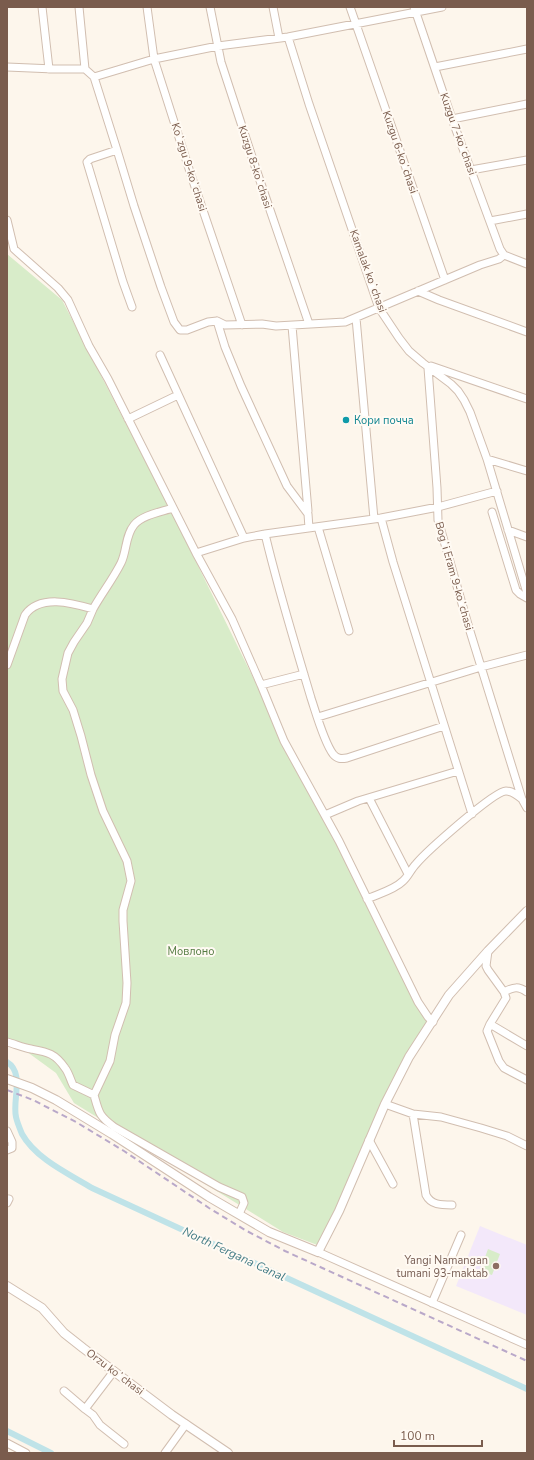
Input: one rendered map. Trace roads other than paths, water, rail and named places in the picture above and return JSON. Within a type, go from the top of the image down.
[{"type":"street","points":[[42,7],[49,69]]},
{"type":"street","points":[[79,7],[85,69]]},
{"type":"street","name":"Koʻzgu 9-koʻchasi","points":[[147,7],[154,59],[191,175],[242,325]]},
{"type":"street","name":"Kuzgu 8-koʻchasi","points":[[210,7],[221,62],[254,166],[309,324]]},
{"type":"street","points":[[273,7],[279,38]]},
{"type":"street","name":"Kuzgu 6-koʻchasi","points":[[350,7],[445,280]]},
{"type":"street","points":[[94,77],[154,59],[218,46],[279,38],[415,9],[442,7]]},
{"type":"street","name":"Kuzgu 7-koʻchasi","points":[[415,9],[452,119],[500,249],[504,255]]},
{"type":"street","name":"Kamalak koʻchasi","points":[[288,36],[309,104],[379,308],[399,338],[426,366],[451,384],[464,400],[470,412],[497,491],[527,593]]},
{"type":"street","points":[[434,67],[527,49]]},
{"type":"street","points":[[7,67],[85,69],[94,77],[118,150],[134,206],[174,322],[180,330],[187,330],[208,322],[217,321],[226,325],[292,326],[345,322],[445,280],[500,259],[504,255],[527,264]]},
{"type":"street","points":[[452,119],[527,104]]},
{"type":"street","points":[[118,150],[90,159],[87,162],[122,282],[132,307]]},
{"type":"street","points":[[471,170],[527,160]]},
{"type":"street","points":[[490,221],[527,214]]},
{"type":"street","points":[[7,220],[10,247],[58,288],[68,300],[89,346],[196,553],[232,619],[284,741],[339,841],[418,1002],[433,1022]]},
{"type":"street","points":[[418,291],[527,332]]},
{"type":"street","points":[[356,318],[378,518],[472,814]]},
{"type":"street","points":[[217,321],[225,347],[241,386],[284,479],[308,514]]},
{"type":"street","points":[[292,326],[310,528]]},
{"type":"street","points":[[160,355],[244,538]]},
{"type":"street","points":[[497,491],[438,507],[426,366],[527,399]]},
{"type":"street","points":[[128,419],[178,395]]},
{"type":"street","points":[[486,459],[527,471]]},
{"type":"street","name":"Bogʻi Eram 9-koʻchasi","points":[[196,553],[244,538],[265,534],[378,518],[438,507],[438,520],[481,667],[522,799],[527,808]]},
{"type":"street","points":[[173,508],[144,518],[134,525],[126,543],[121,564],[68,653],[62,679],[63,691],[73,710],[91,775],[103,811],[127,861],[131,881],[123,910],[127,983],[126,1003],[115,1035],[110,1061],[94,1095],[102,1118],[114,1127],[219,1187],[242,1197],[244,1203],[239,1214]]},
{"type":"street","points":[[492,512],[516,590],[527,598]]},
{"type":"street","points":[[318,527],[349,631]]},
{"type":"street","points":[[508,530],[527,537]]},
{"type":"street","points":[[265,534],[272,565],[304,674],[318,717],[334,756],[340,759],[444,726]]},
{"type":"street","points":[[7,665],[25,615],[29,609],[35,605],[59,602],[77,604],[93,609]]},
{"type":"street","points":[[318,717],[481,667],[527,655]]},
{"type":"street","points":[[261,685],[304,674]]},
{"type":"street","points":[[325,815],[369,798],[458,771]]},
{"type":"street","points":[[367,899],[398,885],[406,878],[431,848],[502,791],[512,792],[522,799]]},
{"type":"street","points":[[369,798],[408,874]]},
{"type":"street","points":[[318,1252],[339,1211],[385,1104],[409,1058],[449,995],[527,910]]},
{"type":"street","points":[[488,951],[486,966],[504,992],[506,998],[487,1031],[501,1064],[508,1071],[527,1080]]},
{"type":"street","points":[[504,992],[520,987],[527,992]]},
{"type":"street","points":[[490,1024],[527,1046]]},
{"type":"street","points":[[7,1042],[50,1053],[60,1061],[67,1070],[73,1085],[94,1095]]},
{"type":"street","points":[[7,1079],[32,1088],[56,1100],[269,1232],[318,1252],[527,1345]]},
{"type":"street","points":[[385,1104],[413,1114],[441,1117],[480,1128],[506,1136],[527,1146]]},
{"type":"street","points":[[413,1114],[426,1195],[434,1203],[452,1205]]},
{"type":"street","points":[[7,1131],[12,1148],[7,1150]]},
{"type":"street","points":[[369,1140],[393,1184]]},
{"type":"street","points":[[432,1303],[461,1235]]},
{"type":"street","name":"Orzu koʻchasi","points":[[7,1286],[42,1308],[70,1338],[227,1453]]},
{"type":"street","points":[[85,1409],[114,1371]]},
{"type":"street","points":[[64,1391],[93,1415],[100,1425],[124,1444]]},
{"type":"street","points":[[165,1453],[186,1424]]},
{"type":"street","points":[[7,1443],[26,1453]]},
{"type":"waterway","name":"North Fergana Canal","points":[[7,1062],[12,1067],[17,1080],[15,1110],[16,1119],[22,1134],[36,1151],[63,1171],[92,1188],[527,1389]]},
{"type":"waterway","points":[[7,1431],[51,1453]]},
{"type":"railway","points":[[7,1090],[33,1100],[76,1122],[124,1151],[209,1208],[245,1230],[285,1251],[527,1361]]},
{"type":"place","name":"Кори почча","points":[[346,420]]},
{"type":"place","name":"Yangi Namangan tumani 93-maktab","points":[[496,1266]]},
{"type":"park label","name":"Мовлоно","points":[[191,951]]}]
